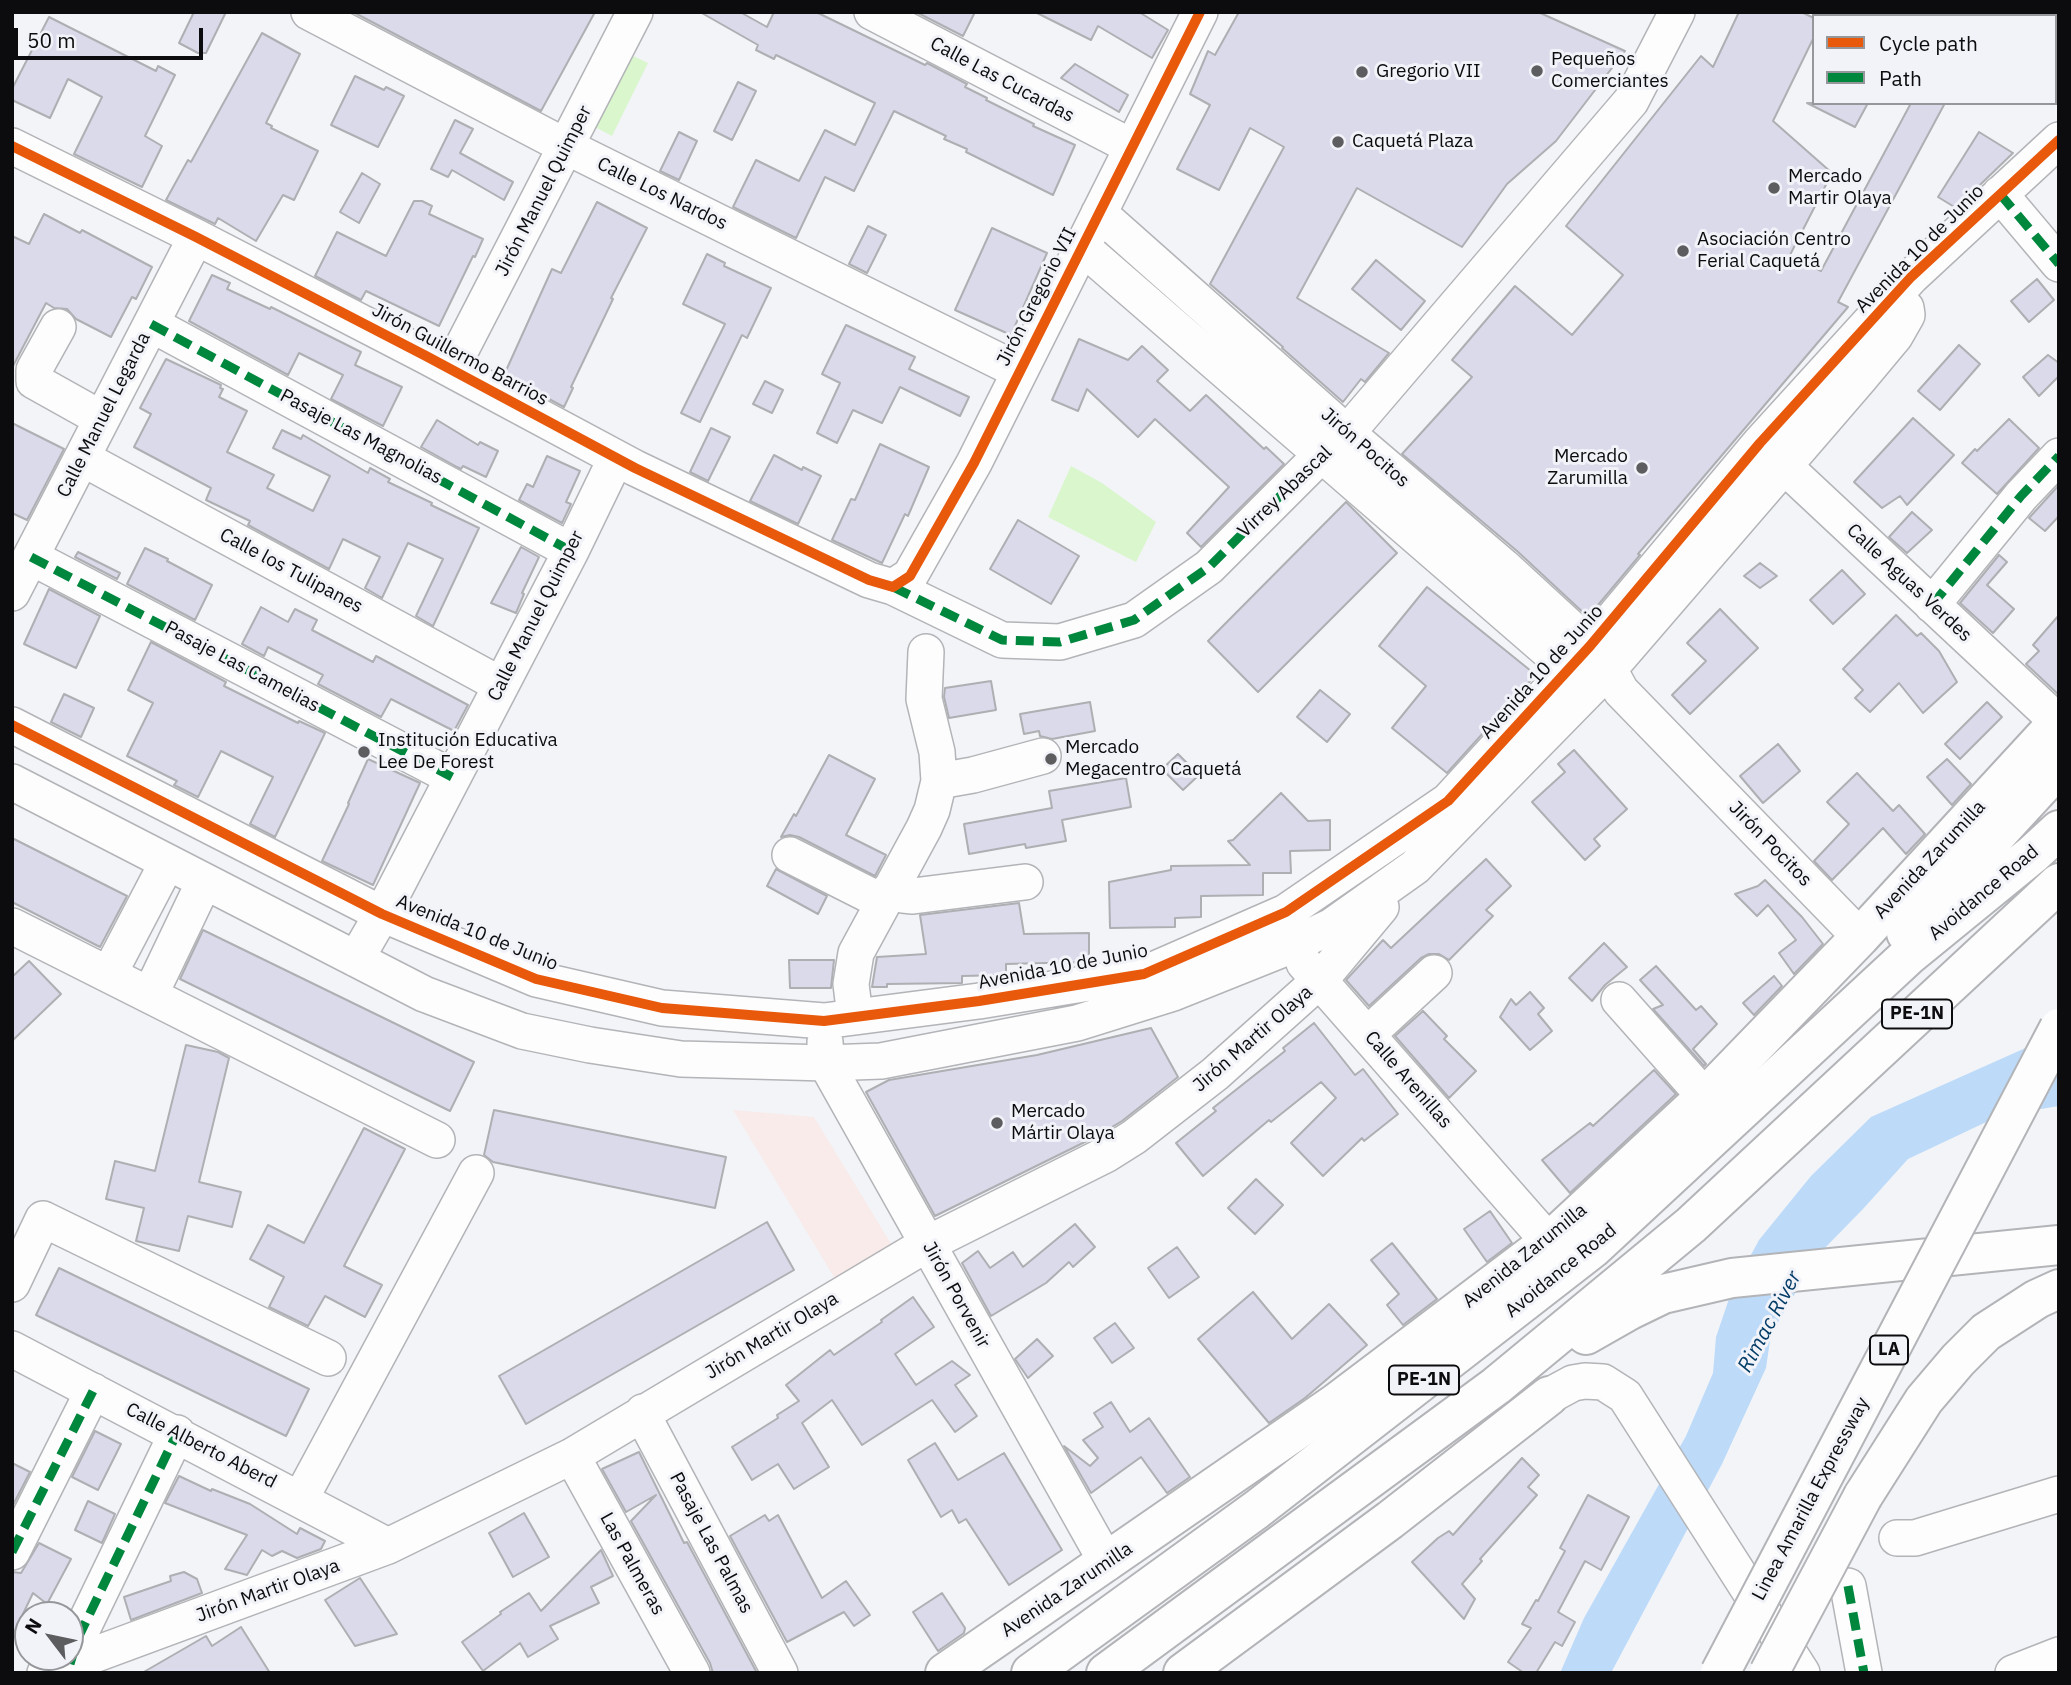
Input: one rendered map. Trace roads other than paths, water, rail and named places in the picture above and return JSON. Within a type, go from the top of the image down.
[{"type":"main road","name":"Avenida Zarumilla","points":[[946,1673],[1336,1403],[1549,1242],[1705,1097],[1860,937],[2058,722]]},
{"type":"main road","points":[[1796,1061],[1876,966],[2059,767]]},
{"type":"main road","name":"Avoidance Road","points":[[1031,1673],[1256,1510],[1592,1249],[1908,957],[2059,830]]},
{"type":"main road","name":"PE-1N","points":[[1106,1673],[1496,1386],[1691,1225],[2059,883]]},
{"type":"main road","name":"Linea Amarilla Expressway","points":[[1720,1673],[2059,1028]]},
{"type":"main road","points":[[1496,1386],[1630,1310],[1663,1294],[1701,1284],[1743,1277],[2059,1245]]},
{"type":"main road","points":[[1769,1673],[1863,1496],[1924,1400],[1986,1332],[2036,1299],[2059,1289]]},
{"type":"main road","points":[[1183,1673],[1390,1520],[1549,1396]]},
{"type":"street","name":"Calle Los Nardos","points":[[309,12],[567,147],[1019,371]]},
{"type":"street","name":"Jirón Manuel Quimper","points":[[451,369],[635,12]]},
{"type":"street","name":"Calle Las Cucardas","points":[[872,12],[1132,147]]},
{"type":"street","name":"Jirón Gregorio VII","points":[[893,587],[910,576],[974,463],[1200,12]]},
{"type":"street","name":"Virrey Abascal","points":[[893,587],[1002,640],[1060,642],[1134,620],[1209,567],[1335,443],[1631,101],[1677,12]]},
{"type":"street","name":"Avenida 10 de Junio","points":[[12,724],[382,914],[536,979],[662,1007],[840,1019],[979,1001],[1144,974],[1286,912],[1448,801],[1597,672],[1760,443],[1911,277],[2059,140]]},
{"type":"street","name":"Jirón Guillermo Barrios","points":[[12,146],[196,237],[616,458],[869,580],[893,587]]},
{"type":"street","points":[[2000,194],[2059,264]]},
{"type":"street","name":"Jirón Pocitos","points":[[1099,213],[1335,443],[1597,672],[1860,937]]},
{"type":"street","name":"Calle Manuel Legarda","points":[[12,593],[196,237]]},
{"type":"street","name":"Jirón Pocitos","points":[[1082,247],[1335,443]]},
{"type":"street","name":"Avenida 10 de Junio","points":[[12,782],[424,994],[522,1031],[681,1059],[826,1063],[881,1061],[1077,1023],[1173,993],[1288,947],[1332,926],[1415,866],[1785,467],[1895,335],[1907,311],[1894,296]]},
{"type":"street","name":"Pasaje Las Magnolias","points":[[151,324],[571,551]]},
{"type":"street","points":[[58,327],[34,370],[34,381],[102,419]]},
{"type":"street","name":"Calle Aguas Verdes","points":[[1760,443],[2058,722]]},
{"type":"street","points":[[1932,605],[2021,496],[2059,456]]},
{"type":"street","name":"Calle los Tulipanes","points":[[82,458],[501,685]]},
{"type":"street","name":"Calle Manuel Quimper","points":[[356,959],[571,551],[616,458]]},
{"type":"street","name":"Pasaje Las Camelias","points":[[31,557],[452,777]]},
{"type":"street","points":[[926,652],[924,699],[936,752],[939,781],[973,775],[1043,756]]},
{"type":"street","name":"Jirón Porvenir","points":[[939,781],[932,810],[924,828],[862,940],[826,1063],[1107,1563]]},
{"type":"street","points":[[790,855],[886,895],[913,896],[1025,882]]},
{"type":"street","points":[[109,974],[167,863]]},
{"type":"street","name":"Jirón Martir Olaya","points":[[84,1658],[388,1546],[572,1456],[927,1244],[1095,1160],[1134,1137],[1215,1074],[1320,980],[1415,866]]},
{"type":"street","points":[[150,995],[204,882]]},
{"type":"street","name":"Calle Arenillas","points":[[1264,921],[1368,1034],[1549,1242]]},
{"type":"street","points":[[12,926],[437,1140]]},
{"type":"street","points":[[1368,1034],[1434,973]]},
{"type":"street","points":[[522,1031],[536,979]]},
{"type":"street","points":[[1619,1000],[1705,1097]]},
{"type":"street","points":[[301,1498],[475,1173]]},
{"type":"street","points":[[12,1284],[43,1219],[328,1359]]},
{"type":"street","name":"Calle Alberto Aberd","points":[[12,1349],[177,1433],[388,1546]]},
{"type":"street","points":[[1549,1396],[1573,1383],[1595,1381],[1619,1390],[1635,1410],[1802,1673]]},
{"type":"street","points":[[12,1552],[93,1391]]},
{"type":"street","name":"Pasaje Las Palmas","points":[[643,1412],[780,1673]]},
{"type":"street","points":[[84,1626],[177,1433]]},
{"type":"street","name":"Las Palmeras","points":[[572,1456],[687,1671]]},
{"type":"street","points":[[1897,1538],[1915,1538],[2059,1493]]},
{"type":"street","points":[[1848,1586],[1864,1673]]},
{"type":"street","points":[[2013,1673],[2059,1656]]},
{"type":"water","name":"Rimac River","points":[[2059,1033],[2059,1106],[1999,1116],[1908,1159],[1818,1255],[1771,1334],[1766,1368],[1722,1464],[1611,1673],[1560,1673],[1584,1618],[1686,1436],[1713,1373],[1716,1337],[1732,1290],[1759,1240],[1811,1176],[1871,1117]]},
{"type":"place","name":"Pequeños Comerciantes","points":[[1537,71]]},
{"type":"place","name":"Gregorio VII","points":[[1362,72]]},
{"type":"place","name":"Caquetá Plaza","points":[[1338,142]]},
{"type":"place","name":"Mercado Martir Olaya","points":[[1774,188]]},
{"type":"place","name":"Asociación Centro Ferial Caquetá","points":[[1683,251]]},
{"type":"place","name":"Mercado Zarumilla","points":[[1642,468]]},
{"type":"place","name":"Institución Educativa Lee De Forest","points":[[364,752]]},
{"type":"place","name":"Mercado Megacentro Caquetá","points":[[1051,759]]},
{"type":"place","name":"Mercado Mártir Olaya","points":[[997,1123]]}]
